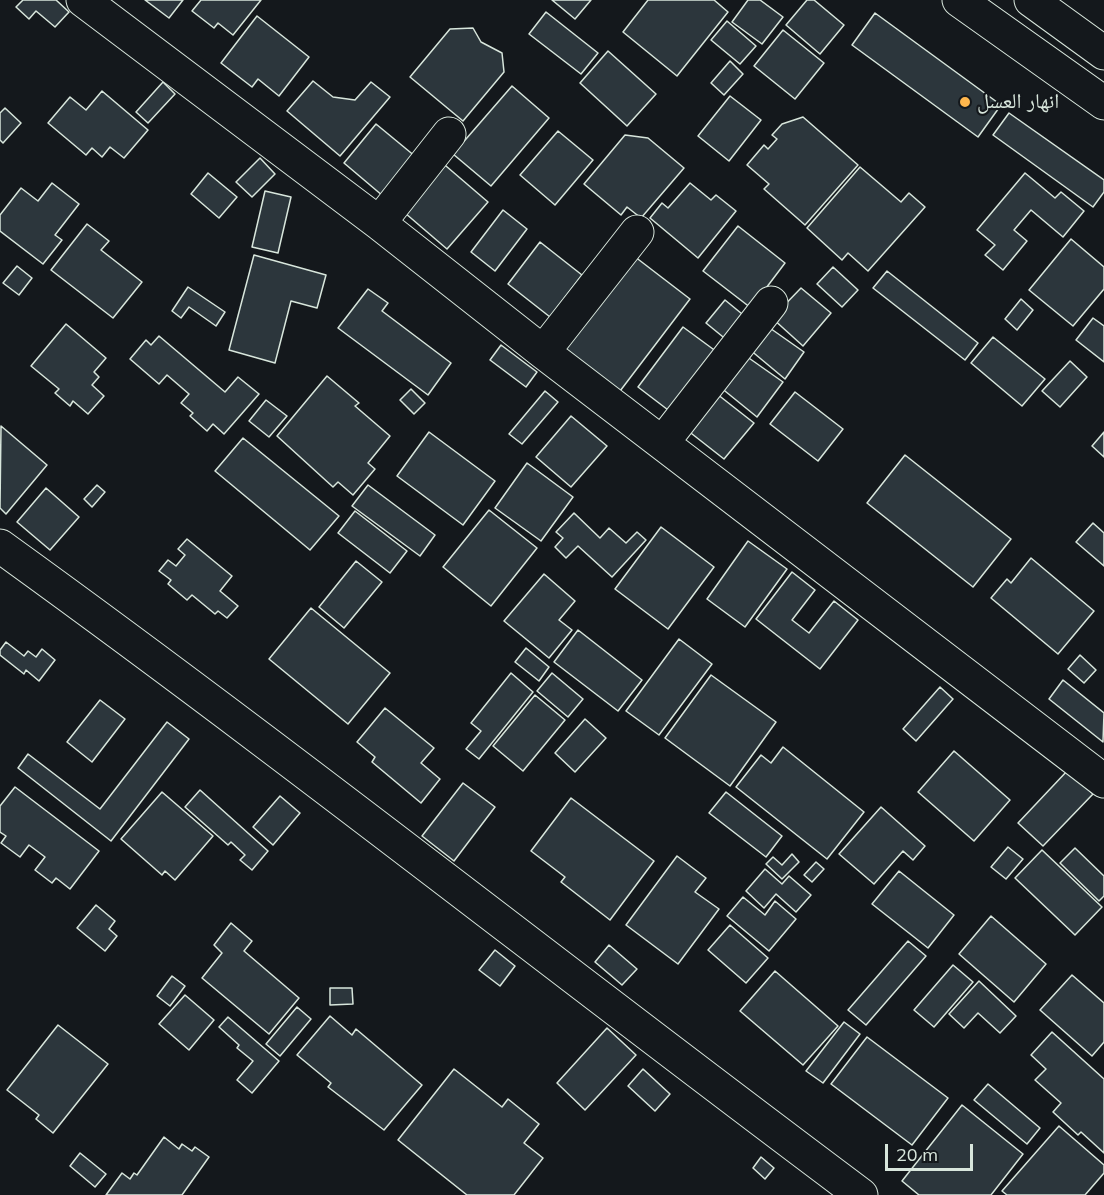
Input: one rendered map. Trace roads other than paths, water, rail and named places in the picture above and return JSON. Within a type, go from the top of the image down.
[{"type":"street","points":[[83,0],[379,223],[543,352],[1104,781]]},
{"type":"street","points":[[959,0],[1104,103]]},
{"type":"street","points":[[1030,0],[1104,53]]},
{"type":"street","points":[[379,223],[449,134]]},
{"type":"street","points":[[543,352],[637,232]]},
{"type":"street","points":[[663,442],[771,303]]},
{"type":"street","points":[[0,546],[120,633],[606,1005],[861,1195]]},
{"type":"place","name":"انهار العسل","points":[[965,102]]}]
